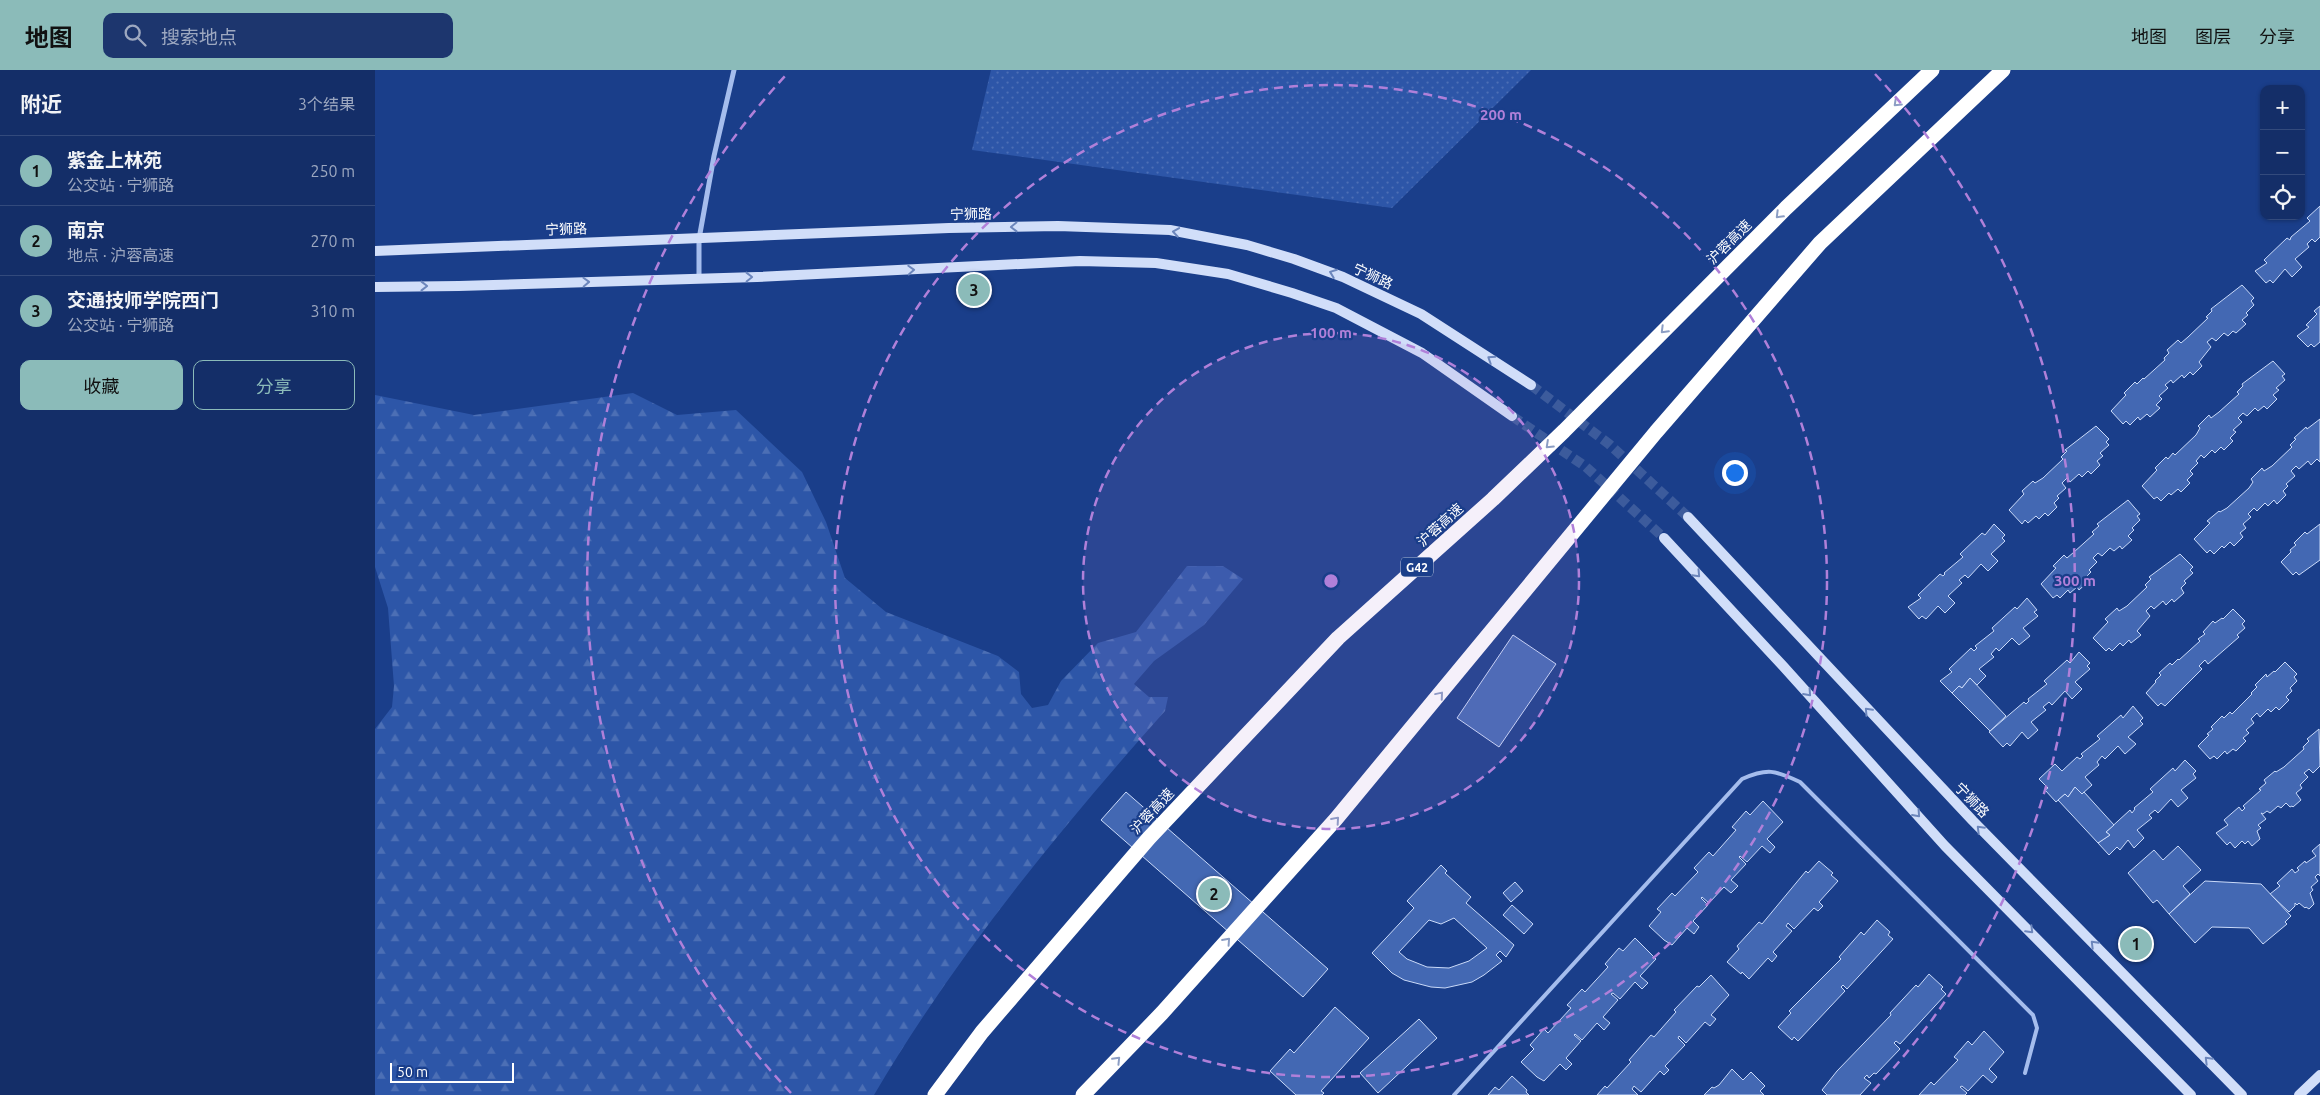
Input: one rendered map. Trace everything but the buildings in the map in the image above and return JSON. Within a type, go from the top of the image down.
[{"type":"highway","name":"沪蓉高速","points":[[935,1095],[982,1032],[1149,838],[1338,638],[1493,499],[1564,431],[1786,208],[1932,70]]},
{"type":"highway","points":[[1083,1095],[1162,1012],[1336,819],[1656,432],[1820,243],[2003,70]]},
{"type":"main road","name":"宁狮路","points":[[375,251],[949,228],[1058,226],[1170,230],[1247,245],[1294,259],[1343,277],[1421,314],[1531,385]]},
{"type":"main road","points":[[375,287],[459,286],[926,270],[1080,261],[1156,263],[1229,274],[1336,308],[1422,354],[1512,416]]},
{"type":"main road","name":"宁狮路","points":[[1688,517],[1973,821],[2242,1095]]},
{"type":"main road","points":[[1664,538],[1783,666],[1945,846],[2191,1095]]},
{"type":"main road","points":[[2299,1095],[2320,1075]]},
{"type":"street","points":[[699,278],[699,239],[714,156],[734,70]]},
{"type":"lane","points":[[1453,1095],[1741,779],[1760,771],[1781,773],[1800,782],[2033,1016],[2037,1028],[2025,1073]]},
{"type":"green space","points":[[991,70],[1531,70],[1392,208],[972,150]]},
{"type":"green space","points":[[633,393],[677,415],[736,410],[802,472],[826,522],[845,578],[886,612],[998,656],[1019,672],[1021,694],[1032,708],[1048,705],[1061,681],[1098,643],[1136,632],[1187,566],[1223,566],[1243,579],[1204,625],[1154,661],[1134,684],[1149,697],[1168,697],[1165,711],[1086,802],[1010,896],[939,994],[905,1044],[874,1095],[375,1095],[375,729],[392,707],[394,686],[388,608],[375,567],[375,395],[474,415]]},
{"type":"tunnel","points":[[1531,385],[1609,444],[1688,517]]},
{"type":"tunnel","points":[[1512,416],[1586,467],[1664,538]]},
{"type":"place","name":"交通技师学院西门","points":[[974,290]]},
{"type":"place","name":"南京","points":[[1214,894]]},
{"type":"place","name":"紫金上林苑","points":[[2136,944]]}]
